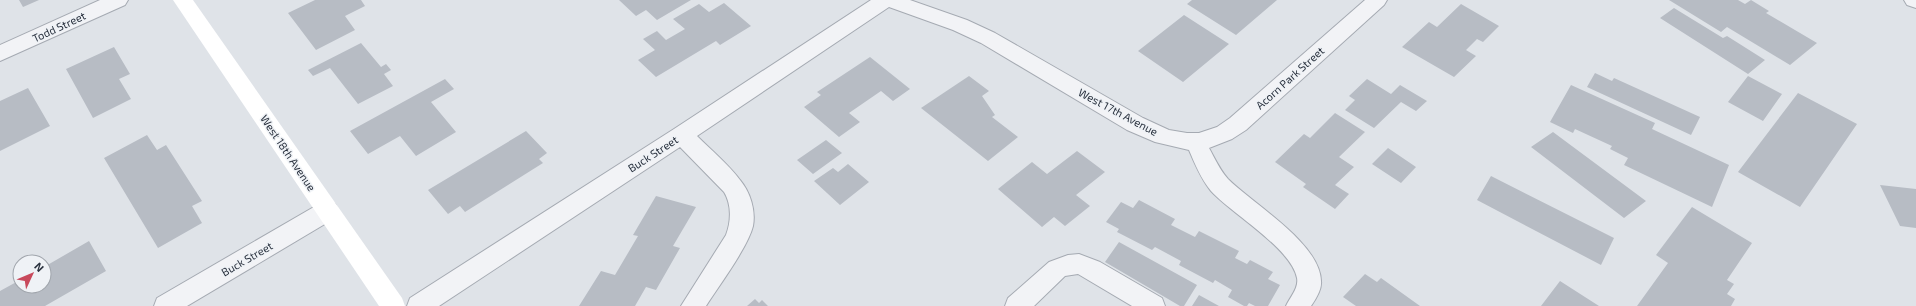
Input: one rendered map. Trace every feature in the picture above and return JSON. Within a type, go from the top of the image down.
[{"type":"main road","name":"West 18th Avenue","points":[[183,0],[393,306]]},
{"type":"street","name":"Todd Street","points":[[0,54],[118,0]]},
{"type":"street","name":"Buck Street","points":[[419,306],[682,135],[885,0]]},
{"type":"street","name":"West 17th Avenue","points":[[890,0],[954,22],[988,38],[1149,131],[1178,141],[1196,143]]},
{"type":"street","name":"Acorn Park Street","points":[[1196,143],[1213,139],[1226,133],[1238,124],[1377,0]]},
{"type":"street","points":[[682,135],[732,186],[739,197],[741,210],[741,226],[735,240],[693,306]]},
{"type":"street","points":[[1196,143],[1211,172],[1219,183],[1296,252],[1306,268],[1310,280],[1303,299]]},
{"type":"street","name":"Buck Street","points":[[166,306],[327,211]]},
{"type":"street","points":[[1017,306],[1057,269],[1068,265],[1078,264],[1092,269],[1153,306]]},
{"type":"building","points":[[19,0],[39,0],[23,7]]},
{"type":"building","points":[[315,0],[361,0],[365,6],[345,16],[355,30],[316,50],[288,13]]},
{"type":"building","points":[[619,0],[691,0],[657,20],[646,10],[636,16]]},
{"type":"building","points":[[1192,0],[1277,0],[1236,35],[1187,4]]},
{"type":"building","points":[[1669,0],[1738,0],[1745,4],[1751,0],[1769,11],[1766,13],[1817,43],[1790,65],[1727,27],[1721,32]]},
{"type":"building","points":[[724,3],[751,26],[720,45],[716,41],[656,77],[638,60],[655,50],[643,39],[657,31],[666,40],[685,29],[673,19],[699,4],[709,12]]},
{"type":"building","points":[[1461,4],[1499,26],[1483,42],[1477,39],[1466,50],[1476,56],[1454,77],[1402,47],[1429,22],[1437,27]]},
{"type":"building","points":[[1674,8],[1723,38],[1727,36],[1765,60],[1748,74],[1660,18]]},
{"type":"building","points":[[1184,15],[1229,44],[1183,82],[1138,51]]},
{"type":"building","points":[[361,43],[381,67],[386,64],[391,70],[384,74],[393,86],[358,104],[330,68],[313,76],[308,70]]},
{"type":"building","points":[[114,47],[130,74],[119,79],[131,99],[93,118],[66,69]]},
{"type":"building","points":[[870,57],[910,89],[893,101],[881,91],[849,113],[860,122],[839,137],[804,107],[821,95],[817,92]]},
{"type":"building","points":[[1595,73],[1612,81],[1614,78],[1700,117],[1691,135],[1587,87]]},
{"type":"building","points":[[969,76],[989,91],[982,96],[995,115],[992,117],[1018,137],[988,161],[921,108]]},
{"type":"building","points":[[1748,76],[1782,94],[1763,121],[1728,102]]},
{"type":"building","points":[[445,79],[454,89],[431,102],[456,132],[416,156],[400,136],[368,154],[350,131]]},
{"type":"building","points":[[1367,79],[1391,94],[1400,85],[1427,101],[1416,111],[1401,102],[1374,128],[1345,110],[1355,100],[1349,96]]},
{"type":"building","points":[[1571,85],[1655,123],[1652,129],[1729,165],[1712,207],[1624,165],[1628,158],[1610,149],[1612,146],[1575,129],[1573,133],[1550,122]]},
{"type":"building","points":[[28,88],[50,126],[0,151],[0,101]]},
{"type":"building","points":[[1798,93],[1857,124],[1800,207],[1738,172]]},
{"type":"building","points":[[1335,113],[1365,132],[1339,157],[1354,167],[1335,185],[1349,194],[1335,209],[1303,187],[1306,184],[1275,162],[1304,134],[1310,138]]},
{"type":"building","points":[[526,131],[547,153],[539,159],[543,163],[465,212],[460,206],[448,214],[428,190]]},
{"type":"building","points":[[1553,132],[1646,201],[1624,218],[1531,147]]},
{"type":"building","points":[[147,135],[157,150],[166,145],[202,201],[192,206],[202,223],[158,248],[104,158]]},
{"type":"building","points":[[826,140],[842,153],[813,174],[797,160]]},
{"type":"building","points":[[1388,148],[1416,167],[1401,183],[1372,164]]},
{"type":"building","points":[[1077,151],[1105,172],[1076,195],[1090,206],[1065,226],[1054,217],[1042,227],[998,189],[1032,162],[1047,174]]},
{"type":"building","points":[[848,164],[869,182],[840,205],[814,181],[833,168],[838,172]]},
{"type":"building","points":[[1491,176],[1614,238],[1601,265],[1477,200]]},
{"type":"building","points":[[1880,185],[1916,189],[1916,228],[1900,226]]},
{"type":"building","points":[[656,196],[696,207],[673,246],[680,248],[656,290],[646,287],[635,306],[579,306],[601,271],[615,275],[638,236],[633,235]]},
{"type":"building","points":[[1139,200],[1175,219],[1171,225],[1195,237],[1199,231],[1239,251],[1235,258],[1247,264],[1250,260],[1273,272],[1268,279],[1280,285],[1268,306],[1255,306],[1249,303],[1247,306],[1244,306],[1228,297],[1232,290],[1215,280],[1213,283],[1179,265],[1181,261],[1155,247],[1152,250],[1117,232],[1119,229],[1106,222],[1121,202],[1133,208]]},
{"type":"building","points":[[1692,207],[1752,243],[1727,280],[1734,284],[1727,294],[1735,299],[1731,306],[1637,306],[1668,263],[1656,255]]},
{"type":"building","points":[[89,241],[106,271],[45,306],[0,306],[0,291],[12,284],[12,294],[52,294],[52,262]]},
{"type":"building","points":[[1119,242],[1197,285],[1184,306],[1180,306],[1105,262]]},
{"type":"building","points":[[1365,274],[1377,282],[1381,278],[1420,306],[1356,306],[1343,297]]},
{"type":"building","points":[[1560,281],[1599,306],[1541,306]]},
{"type":"building","points":[[1199,295],[1219,306],[1192,306]]},
{"type":"building","points":[[755,299],[759,303],[762,300],[768,306],[747,306]]}]
